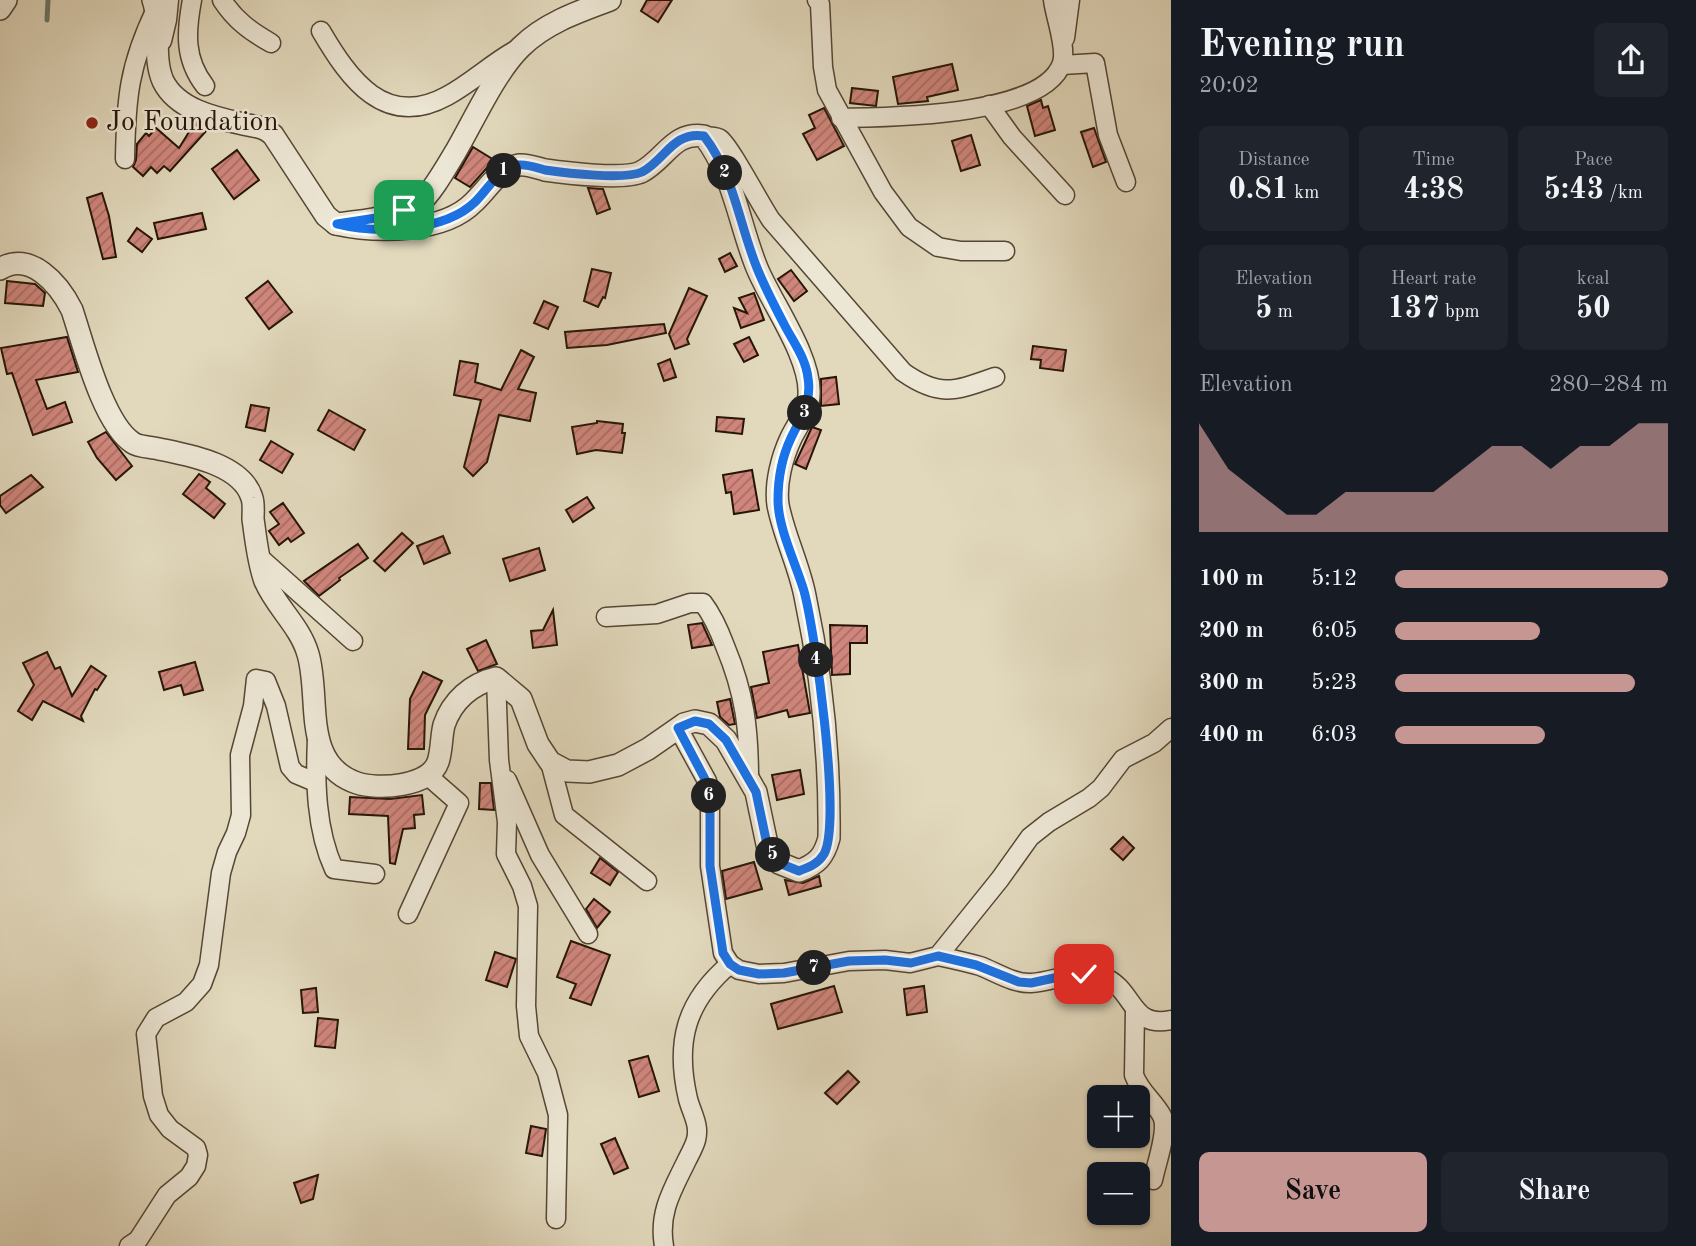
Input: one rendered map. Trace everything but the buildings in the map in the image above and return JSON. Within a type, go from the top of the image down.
[{"type":"street","points":[[0,9],[6,0]]},
{"type":"street","points":[[192,0],[188,35],[190,56],[193,71],[205,86]]},
{"type":"street","points":[[222,0],[244,27],[271,43]]},
{"type":"street","points":[[321,31],[340,64],[367,92],[378,100],[412,107],[446,97],[535,36],[578,11],[611,0]]},
{"type":"street","points":[[817,0],[820,4],[823,67],[827,90],[883,192],[909,228],[938,247],[961,251],[1005,251]]},
{"type":"street","points":[[1053,0],[1063,58]]},
{"type":"street","points":[[841,118],[931,115],[989,105],[1031,92],[1050,80],[1063,58],[1070,0]]},
{"type":"street","points":[[159,3],[157,54],[163,81],[185,105],[205,114],[264,127],[273,135],[326,216],[337,224],[361,230],[383,230],[451,219],[473,204],[502,171],[521,164],[577,174],[626,175],[642,172],[675,143],[692,134],[719,137],[727,144],[771,220],[903,372],[929,388],[945,390],[966,387],[995,377]]},
{"type":"street","points":[[125,159],[126,105],[133,67],[142,39],[159,3]]},
{"type":"street","points":[[337,224],[376,218],[421,202],[450,161],[504,70],[521,47]]},
{"type":"street","points":[[1063,58],[1095,63],[1108,135],[1126,182]]},
{"type":"street","points":[[989,105],[1012,137],[1065,195]]},
{"type":"street","points":[[550,762],[566,771],[602,770],[648,749],[678,728],[695,721],[709,724],[726,740],[749,780],[760,806],[768,849],[779,863],[799,871],[815,865],[825,853],[829,838],[827,736],[805,594],[778,502],[782,463],[810,397],[808,377],[803,357],[770,299],[756,265],[731,188],[715,151],[704,136]]},
{"type":"street","points":[[0,269],[10,263],[32,265],[49,278],[66,298],[101,399],[119,428],[133,443],[197,456],[237,475],[252,497],[258,556],[267,585],[302,637],[308,654],[313,676],[320,749],[329,764],[342,775],[358,783],[389,786],[416,781],[427,775],[438,764],[444,726],[451,710],[464,692],[496,678]]},
{"type":"street","points":[[258,556],[353,642]]},
{"type":"street","points":[[606,617],[657,614],[690,603],[703,603],[713,615],[738,677],[749,741],[749,780]]},
{"type":"street","points":[[496,678],[499,760],[507,822],[506,854],[522,886],[528,906],[528,1036],[547,1073],[558,1115],[556,1219]]},
{"type":"street","points":[[496,678],[521,699],[538,744],[550,762],[564,815],[647,881]]},
{"type":"street","points":[[129,1246],[138,1240],[167,1195],[189,1177],[196,1166],[196,1148],[170,1129],[159,1115],[153,1096],[146,1034],[156,1018],[186,1002],[202,984],[209,965],[221,873],[241,815],[240,755],[253,706],[256,679],[266,681],[276,706],[290,767],[296,774],[315,782]]},
{"type":"street","points":[[678,728],[706,781],[710,803],[710,866],[723,953],[730,964],[739,970],[759,974],[784,973],[849,961],[885,960],[911,963],[938,956],[976,965],[1019,982],[1031,983],[1068,975],[1102,976],[1115,983],[1145,1018],[1156,1023],[1171,1020]]},
{"type":"street","points":[[938,956],[1030,837],[1049,822],[1090,798],[1123,759],[1154,743],[1171,728]]},
{"type":"street","points":[[317,732],[315,782],[326,853],[334,869],[375,874]]},
{"type":"street","points":[[499,760],[540,855],[588,934]]},
{"type":"street","points":[[408,914],[459,803],[427,775]]},
{"type":"street","points":[[664,1246],[662,1236],[665,1205],[696,1142],[698,1125],[690,1108],[686,1088],[681,1057],[683,1034],[710,980],[730,964]]},
{"type":"street","points":[[1135,1009],[1134,1075],[1138,1085],[1162,1116],[1165,1125],[1153,1180]]},
{"type":"waterway","points":[[47,20],[48,0]]},
{"type":"place","name":"Jo Foundation","points":[[92,123]]},
{"type":"route","points":[[404,210],[376,218],[337,224],[361,230],[383,230],[451,219],[473,204],[502,171],[521,164],[577,174],[626,175],[642,172],[675,143],[692,134],[704,136],[715,151],[731,188],[756,265],[770,299],[803,357],[808,377],[810,397],[782,463],[778,502],[784,530],[805,594],[827,736],[829,806],[829,838],[825,853],[815,865],[799,871],[779,863],[768,849],[756,792],[726,740],[709,724],[695,721],[678,728],[706,781],[710,803],[710,866],[723,953],[730,964],[739,970],[759,974],[784,973],[849,961],[885,960],[911,963],[938,956],[976,965],[1019,982],[1031,983],[1084,974]]}]
